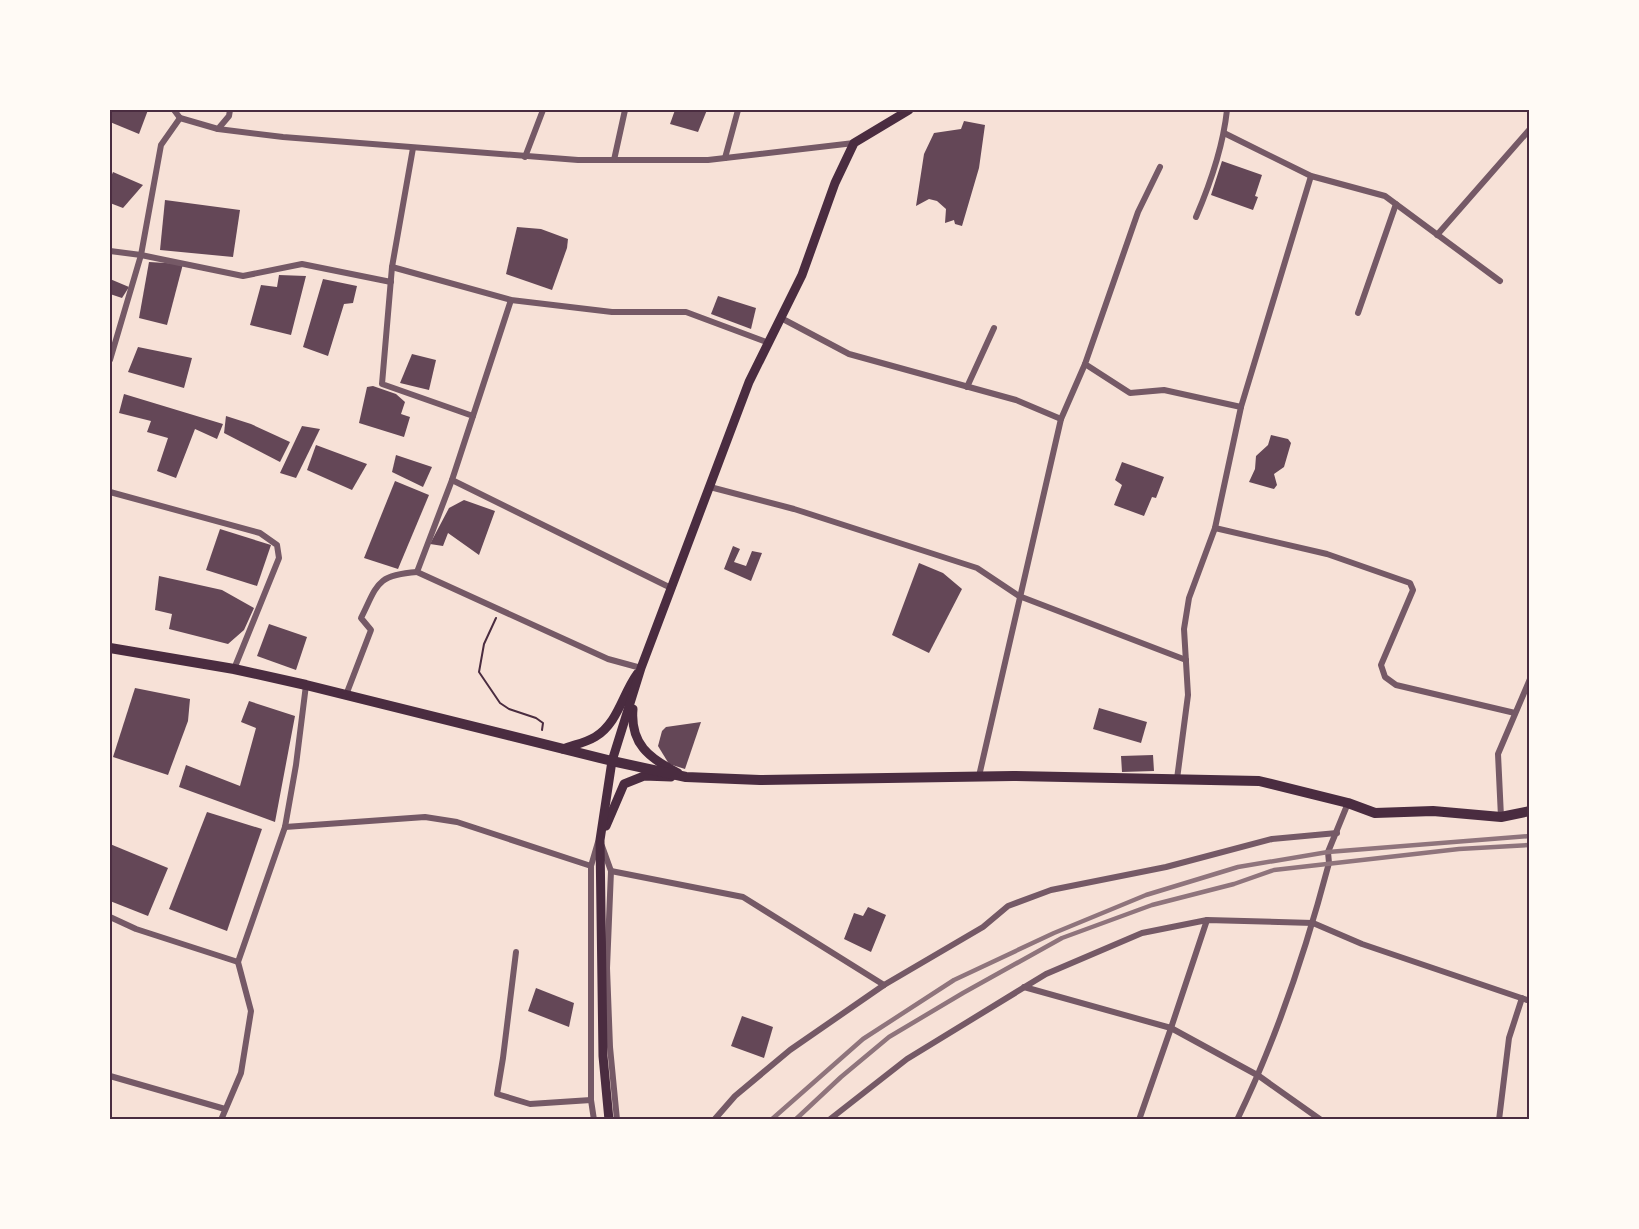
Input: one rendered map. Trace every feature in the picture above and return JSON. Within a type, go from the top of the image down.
[{"type":"main road","points":[[609,1119],[603,1056],[600,840],[612,761],[641,668],[749,382],[802,276],[835,183],[854,143],[909,110]]},
{"type":"main road","points":[[110,648],[234,669],[306,685],[612,761],[686,777]]},
{"type":"main road","points":[[563,749],[592,739],[605,730],[641,668]]},
{"type":"main road","points":[[635,692],[632,722],[636,738],[646,753],[658,763],[686,777]]},
{"type":"main road","points":[[600,840],[624,784],[644,776],[760,780],[979,776],[1258,781],[1348,802],[1375,813],[1433,811],[1501,817],[1530,811]]},
{"type":"street","points":[[174,110],[180,118],[218,129],[283,137],[525,157],[708,160],[854,143]]},
{"type":"street","points":[[218,129],[229,116],[230,110]]},
{"type":"street","points":[[525,157],[543,110]]},
{"type":"street","points":[[614,160],[625,110]]},
{"type":"street","points":[[725,158],[738,110]]},
{"type":"street","points":[[1196,217],[1211,182],[1224,133],[1227,110]]},
{"type":"street","points":[[110,360],[141,255],[161,145],[180,118]]},
{"type":"street","points":[[1437,235],[1530,129]]},
{"type":"street","points":[[1224,133],[1311,176],[1385,196],[1500,281]]},
{"type":"street","points":[[413,148],[391,282],[382,384],[473,416]]},
{"type":"street","points":[[979,776],[1061,419],[1085,364],[1137,212],[1160,167]]},
{"type":"street","points":[[1177,779],[1188,695],[1184,629],[1189,598],[1215,528],[1241,407],[1311,176]]},
{"type":"street","points":[[1358,313],[1396,204]]},
{"type":"street","points":[[110,251],[243,276],[302,264],[391,282]]},
{"type":"street","points":[[393,267],[511,300],[612,312],[686,312],[769,343]]},
{"type":"street","points":[[417,572],[452,480],[511,300]]},
{"type":"street","points":[[781,318],[849,354],[1016,400],[1061,419]]},
{"type":"street","points":[[967,387],[994,328]]},
{"type":"street","points":[[1085,364],[1130,393],[1164,390],[1241,407]]},
{"type":"street","points":[[452,480],[671,588]]},
{"type":"street","points":[[710,486],[794,509],[977,568],[1019,596],[1186,660]]},
{"type":"street","points":[[110,492],[260,533],[277,545],[279,558],[234,669]]},
{"type":"street","points":[[1215,528],[1327,554],[1410,584],[1413,590],[1381,665],[1385,677],[1396,685],[1515,713]]},
{"type":"street","points":[[346,695],[371,630],[362,618],[379,582],[395,574],[417,572],[608,659],[641,668]]},
{"type":"street","points":[[1501,817],[1498,754],[1530,679]]},
{"type":"street","points":[[221,1119],[241,1073],[251,1011],[238,962],[285,827],[296,765],[306,685]]},
{"type":"street","points":[[1237,1119],[1258,1076],[1313,923],[1329,863],[1328,852],[1348,802]]},
{"type":"street","points":[[285,827],[425,817],[457,822],[591,866]]},
{"type":"street","points":[[594,1119],[591,1100],[591,866],[603,826]]},
{"type":"street","points":[[714,1119],[735,1096],[790,1050],[884,984],[983,927],[1008,906],[1051,890],[1166,867],[1272,839],[1337,833]]},
{"type":"street","points":[[600,840],[612,871],[607,968],[610,1047],[617,1119]]},
{"type":"street","points":[[612,871],[744,897],[884,984]]},
{"type":"street","points":[[110,917],[136,929],[238,962]]},
{"type":"street","points":[[1139,1119],[1208,920]]},
{"type":"street","points":[[829,1119],[907,1059],[1046,974],[1142,933],[1208,920],[1313,923],[1362,944],[1530,1001]]},
{"type":"street","points":[[516,952],[497,1094],[530,1104],[591,1100]]},
{"type":"street","points":[[1024,987],[1171,1028],[1258,1076],[1321,1119]]},
{"type":"street","points":[[1499,1119],[1509,1038],[1522,998]]},
{"type":"street","points":[[110,1076],[225,1109]]},
{"type":"path","points":[[500,610],[484,644],[479,672],[500,703],[543,723],[539,743]]},
{"type":"building","points":[[111,110],[148,110],[139,134],[110,122]]},
{"type":"building","points":[[675,110],[707,110],[698,132],[670,124]]},
{"type":"building","points":[[964,121],[985,125],[979,168],[962,226],[955,224],[954,220],[945,223],[946,209],[937,201],[929,199],[916,206],[924,154],[934,133],[961,129]]},
{"type":"building","points":[[1222,161],[1262,175],[1253,210],[1211,195]]},
{"type":"building","points":[[113,172],[143,185],[123,208],[110,203],[110,179]]},
{"type":"building","points":[[165,200],[240,210],[233,257],[160,250]]},
{"type":"building","points":[[517,227],[541,229],[568,239],[552,290],[506,274]]},
{"type":"building","points":[[149,262],[183,264],[167,325],[139,318]]},
{"type":"building","points":[[279,275],[306,276],[291,335],[250,325],[261,285],[277,287]]},
{"type":"building","points":[[110,279],[129,287],[122,298],[110,294]]},
{"type":"building","points":[[323,279],[357,286],[353,303],[344,304],[328,356],[303,347]]},
{"type":"building","points":[[718,296],[756,308],[751,329],[711,314]]},
{"type":"building","points":[[138,347],[192,358],[184,388],[128,372]]},
{"type":"building","points":[[412,354],[436,360],[429,390],[400,383]]},
{"type":"building","points":[[373,386],[396,394],[405,402],[401,414],[410,417],[404,437],[359,423],[367,387]]},
{"type":"building","points":[[124,394],[223,424],[217,439],[195,429],[176,478],[157,471],[168,438],[147,432],[151,421],[119,413]]},
{"type":"building","points":[[226,416],[251,424],[290,442],[280,462],[224,433]]},
{"type":"building","points":[[302,426],[320,429],[296,478],[280,473]]},
{"type":"building","points":[[1271,435],[1288,439],[1291,443],[1284,467],[1274,474],[1277,485],[1274,489],[1249,482],[1255,469],[1256,456],[1268,445]]},
{"type":"building","points":[[316,445],[367,464],[352,490],[307,470]]},
{"type":"building","points":[[396,455],[432,467],[423,487],[392,472]]},
{"type":"building","points":[[1122,462],[1164,477],[1156,498],[1152,497],[1144,516],[1114,505],[1122,485],[1115,480]]},
{"type":"building","points":[[395,481],[429,495],[398,569],[364,558]]},
{"type":"building","points":[[464,500],[495,511],[479,555],[448,533],[443,546],[430,544],[449,508]]},
{"type":"building","points":[[220,529],[271,545],[257,586],[206,570]]},
{"type":"building","points":[[733,546],[740,549],[734,562],[746,566],[752,551],[762,553],[751,581],[724,569]]},
{"type":"building","points":[[919,563],[943,573],[962,589],[929,653],[892,635]]},
{"type":"building","points":[[159,576],[222,590],[254,608],[244,630],[228,644],[169,629],[172,614],[155,610]]},
{"type":"building","points":[[269,624],[307,637],[296,670],[257,656]]},
{"type":"building","points":[[135,688],[190,699],[188,721],[168,775],[113,757]]},
{"type":"building","points":[[249,701],[295,716],[275,822],[179,787],[186,765],[240,786],[256,728],[241,722]]},
{"type":"building","points":[[1099,708],[1147,722],[1141,743],[1093,729]]},
{"type":"building","points":[[701,722],[685,769],[669,764],[658,746],[662,731],[666,727]]},
{"type":"building","points":[[1153,755],[1154,771],[1122,772],[1121,756]]},
{"type":"building","points":[[207,812],[262,829],[227,931],[169,909]]},
{"type":"building","points":[[110,844],[168,868],[148,916],[110,901]]},
{"type":"building","points":[[868,907],[886,915],[871,952],[844,939],[854,913],[863,916]]},
{"type":"building","points":[[536,988],[574,1003],[569,1027],[528,1011]]},
{"type":"building","points":[[742,1016],[773,1027],[764,1058],[731,1046]]},
{"type":"railway","points":[[771,1120],[863,1039],[954,980],[1054,933],[1146,895],[1238,867],[1328,852],[1530,836]]},
{"type":"railway","points":[[795,1120],[889,1037],[1062,938],[1152,905],[1234,884],[1274,870],[1459,849],[1530,845]]}]
